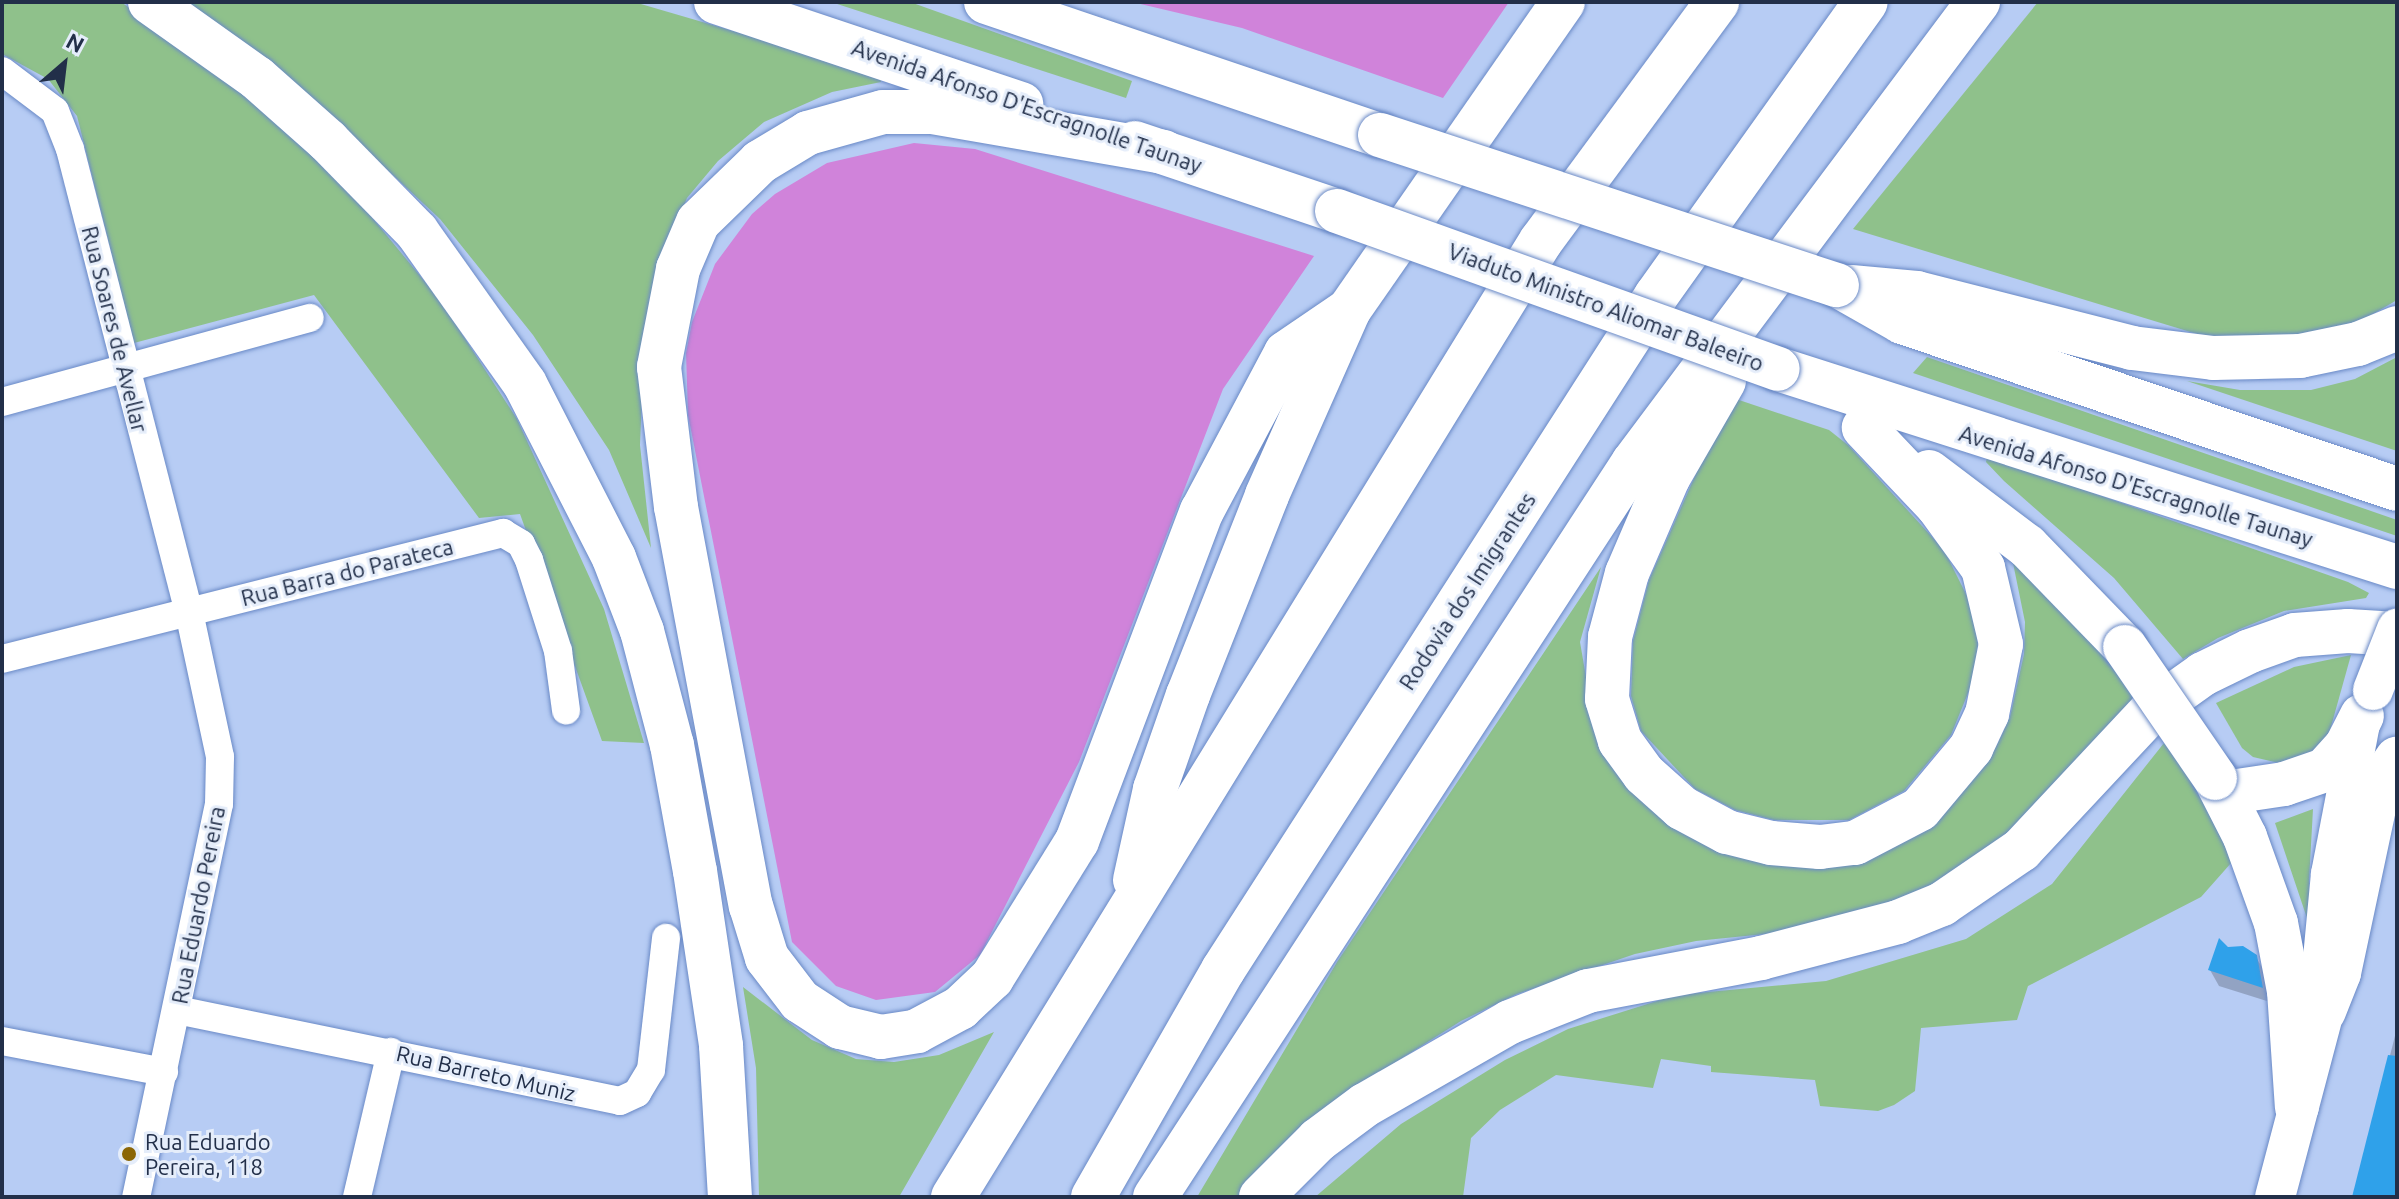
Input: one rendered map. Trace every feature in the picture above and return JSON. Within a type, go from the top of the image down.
[{"type":"highway","points":[[150,2],[257,78],[328,141],[417,232],[525,384],[614,558],[642,631],[668,731],[692,855],[721,1046],[730,1197]]},
{"type":"highway","name":"Avenida Afonso D'Escragnolle Taunay","points":[[716,2],[1337,211]]},
{"type":"highway","points":[[986,2],[1031,12],[1380,135],[1909,308],[2397,489]]},
{"type":"highway","points":[[1128,913],[1173,736],[1267,495],[1349,310],[1563,2]]},
{"type":"highway","points":[[953,1197],[1541,241],[1717,2]]},
{"type":"highway","name":"Rodovia dos Imigrantes","points":[[1093,1197],[1223,970],[1656,296],[1866,2]]},
{"type":"highway","points":[[1155,1197],[1633,463],[1978,2]]},
{"type":"highway","points":[[1930,64],[1966,43],[1998,2]]},
{"type":"highway","points":[[1164,152],[932,112],[883,112],[846,118],[808,133],[760,162],[698,222],[678,269],[659,367],[676,507],[751,906],[767,958],[800,1001],[840,1027],[881,1037],[917,1031],[960,1008],[992,978],[1077,841],[1202,511],[1279,366],[1286,353],[1349,310]]},
{"type":"highway","name":"Viaduto Ministro Aliomar Baleeiro","points":[[1337,211],[1778,369],[1861,415]]},
{"type":"highway","points":[[1909,308],[2132,348],[2213,358],[2300,356],[2358,344],[2397,328]]},
{"type":"highway","points":[[1747,310],[1729,372],[1668,478],[1627,573],[1610,637],[1607,699],[1620,741],[1644,774],[1682,808],[1727,832],[1783,844],[1855,843],[1920,809],[1971,748],[1987,714],[2001,644],[1983,568],[1938,506],[1861,415]]},
{"type":"highway","points":[[1861,415],[2027,546],[2125,647],[2219,786],[2276,923],[2289,991],[2297,1107]]},
{"type":"highway","name":"Avenida Afonso D'Escragnolle Taunay","points":[[1861,415],[2397,567]]},
{"type":"highway","points":[[1261,1197],[1280,1174],[1365,1105],[1510,1022],[1588,991],[1761,958],[1898,922],[1942,904],[2021,850],[2151,711],[2238,657],[2295,635],[2397,631]]},
{"type":"highway","points":[[2219,786],[2284,784],[2325,770],[2346,747],[2368,703]]},
{"type":"highway","points":[[2324,1011],[2339,973],[2379,785],[2397,758]]},
{"type":"main road","points":[[2275,1197],[2324,1011],[2322,969],[2331,874],[2368,703],[2397,631]]},
{"type":"street","name":"Rua Soares de Avellar","points":[[2,71],[40,95],[64,130],[124,372],[189,612]]},
{"type":"street","points":[[2,402],[124,372],[310,318]]},
{"type":"street","name":"Rua Barra do Parateca","points":[[2,659],[496,534],[512,535],[529,560],[558,651],[566,710]]},
{"type":"street","name":"Rua Eduardo Pereira","points":[[136,1197],[219,804],[220,757],[189,612]]},
{"type":"street","name":"Rua Barreto Muniz","points":[[177,1010],[391,1052],[607,1100],[628,1099],[644,1083],[656,1052],[666,938]]},
{"type":"street","points":[[2,1041],[164,1072]]},
{"type":"street","points":[[357,1197],[391,1052]]},
{"type":"green space","points":[[2,2],[121,2],[250,93],[351,192],[440,300],[517,419],[604,609],[644,743],[602,741],[520,514],[479,518],[314,295],[134,343],[77,116],[48,79],[2,54]]},
{"type":"green space","points":[[177,2],[634,2],[880,74],[881,82],[832,92],[764,122],[718,161],[687,198],[667,247],[644,346],[640,445],[651,548],[609,450],[533,335],[440,219],[304,92]]},
{"type":"green space","points":[[831,2],[910,2],[1132,81],[1126,98]]},
{"type":"green space","points":[[2038,2],[2397,2],[2397,300],[2344,331],[2273,345],[2197,334],[1853,229]]},
{"type":"green space","points":[[1927,357],[2397,520],[2397,536],[1913,373]]},
{"type":"green space","points":[[2397,357],[2397,451],[2187,381],[2240,390],[2311,390],[2355,379]]},
{"type":"green space","points":[[1730,397],[1829,430],[1848,445],[1944,550],[1972,606],[1978,644],[1973,681],[1951,735],[1904,791],[1849,820],[1774,820],[1735,810],[1695,789],[1641,731],[1631,696],[1633,641],[1649,580]]},
{"type":"green space","points":[[1987,456],[2348,582],[2369,593],[2366,598],[2284,611],[2218,638],[2183,659],[2114,578],[2004,481],[1986,462]]},
{"type":"green space","points":[[2012,558],[2085,625],[2135,701],[2046,806],[1935,891],[1795,931],[1696,941],[1635,954],[1517,994],[1461,1021],[1358,1086],[1238,1197],[1197,1197],[1337,962],[1601,567],[1580,642],[1593,718],[1786,861],[1996,747],[2010,717],[2024,654],[2025,622]]},
{"type":"green space","points":[[2351,655],[2327,741],[2315,756],[2279,763],[2253,757],[2242,748],[2216,703],[2294,667]]},
{"type":"green space","points":[[2164,743],[2217,815],[2232,862],[2201,897],[2028,986],[2017,1020],[1921,1028],[1915,1091],[1894,1105],[1878,1111],[1820,1106],[1815,1080],[1711,1072],[1711,1066],[1661,1059],[1653,1088],[1556,1075],[1500,1110],[1471,1138],[1463,1197],[1315,1197],[1401,1124],[1505,1060],[1568,1029],[1676,995],[1826,981],[1966,939],[2052,884]]},
{"type":"green space","points":[[2313,809],[2309,881],[2312,933],[2275,823]]},
{"type":"green space","points":[[743,987],[812,1040],[856,1059],[894,1062],[939,1055],[994,1032],[899,1197],[759,1197],[756,1068]]},
{"type":"shaded area","points":[[1132,2],[1509,2],[1443,98],[1242,28]]},
{"type":"shaded area","points":[[914,143],[975,149],[1314,256],[1223,389],[1079,762],[980,955],[935,992],[876,1000],[836,986],[792,942],[688,415],[686,353],[692,322],[715,264],[752,214],[775,194],[827,163]]},
{"type":"building","points":[[2219,938],[2228,947],[2243,946],[2257,955],[2263,988],[2208,970]]},
{"type":"building","points":[[2388,1055],[2397,1056],[2397,1197],[2352,1197]]},
{"type":"place","name":"Rua Eduardo Pereira, 118","points":[[129,1154]]}]
